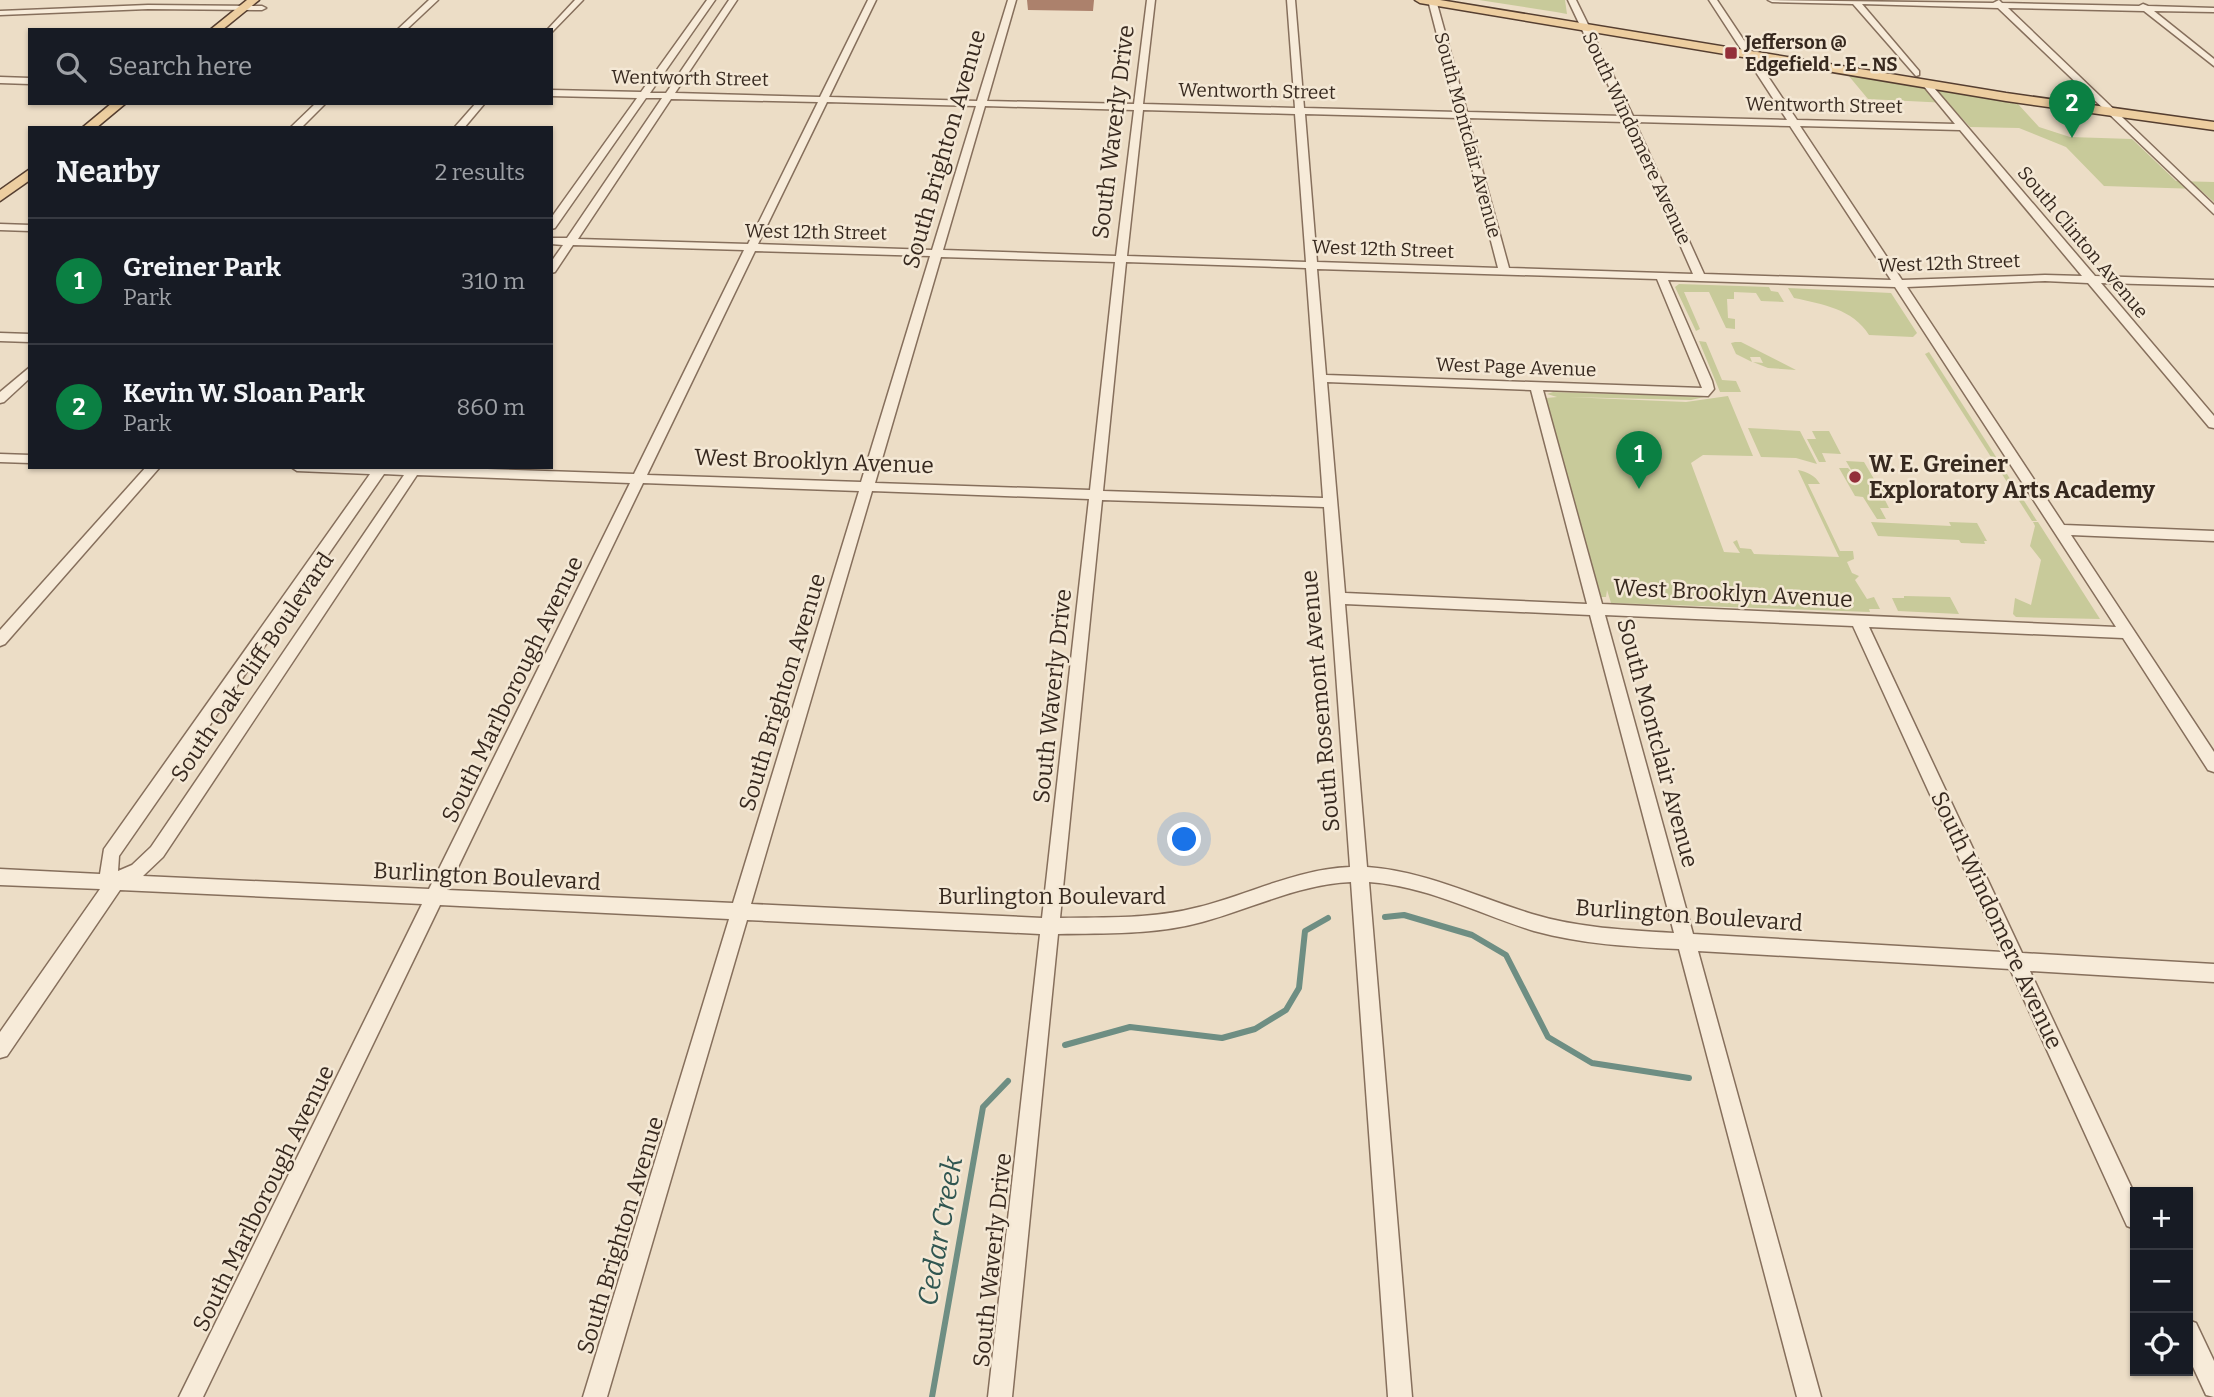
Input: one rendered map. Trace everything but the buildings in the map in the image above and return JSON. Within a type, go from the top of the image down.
[{"type":"main road","points":[[1460,0],[1583,23]]},
{"type":"main road","points":[[1428,1],[1916,73],[2102,104],[2214,118]]},
{"type":"main road","points":[[218,28],[258,4]]},
{"type":"main road","points":[[235,28],[258,4]]},
{"type":"main road","points":[[1746,49],[1926,84],[2214,126]]},
{"type":"main road","points":[[1846,70],[1918,78],[1916,73]]},
{"type":"main road","points":[[91,126],[124,107]]},
{"type":"main road","points":[[109,126],[124,107]]},
{"type":"main road","points":[[0,197],[28,175]]},
{"type":"main road","points":[[0,213],[28,191]]},
{"type":"street","points":[[0,22],[35,0]]},
{"type":"street","points":[[403,28],[434,0]]},
{"type":"street","points":[[553,29],[579,0]]},
{"type":"street","points":[[553,223],[711,0]]},
{"type":"street","points":[[553,267],[733,0]]},
{"type":"street","name":"South Marlborough Avenue","points":[[191,1397],[872,0]]},
{"type":"street","name":"South Brighton Avenue","points":[[595,1397],[1012,0]]},
{"type":"street","name":"South Waverly Drive","points":[[1000,1397],[1121,257],[1151,0]]},
{"type":"street","name":"South Rosemont Avenue","points":[[1290,0],[1401,1397]]},
{"type":"street","name":"South Windomere Avenue","points":[[1572,0],[1629,118],[1700,277]]},
{"type":"street","points":[[1713,0],[2214,765]]},
{"type":"street","points":[[1772,0],[1998,2],[2214,10]]},
{"type":"street","points":[[2136,0],[2214,63]]},
{"type":"street","name":"South Montclair Avenue","points":[[1428,1],[1462,114],[1504,271]]},
{"type":"street","points":[[1855,1],[1916,73]]},
{"type":"street","points":[[1998,2],[2214,211]]},
{"type":"street","points":[[0,13],[258,4]]},
{"type":"street","points":[[0,80],[28,81]]},
{"type":"street","name":"South Clinton Avenue","points":[[1926,84],[2214,424]]},
{"type":"street","name":"Wentworth Street","points":[[553,93],[1962,127]]},
{"type":"street","points":[[297,126],[320,105]]},
{"type":"street","points":[[461,126],[479,105]]},
{"type":"street","points":[[0,227],[28,228]]},
{"type":"street","name":"West 12th Street","points":[[553,241],[1121,257],[1900,284],[2009,278],[2214,282]]},
{"type":"street","name":"South Windomere Avenue","points":[[1661,276],[1708,389]]},
{"type":"street","points":[[0,337],[28,338]]},
{"type":"street","points":[[0,399],[28,373]]},
{"type":"street","name":"West Page Avenue","points":[[1320,377],[1692,393],[1704,393],[1708,389]]},
{"type":"street","name":"South Montclair Avenue","points":[[1535,386],[1809,1397]]},
{"type":"street","points":[[0,458],[28,459]]},
{"type":"street","points":[[0,640],[152,469]]},
{"type":"street","name":"South Oak Cliff Boulevard","points":[[116,881],[108,872],[110,854],[380,469]]},
{"type":"street","name":"West Brooklyn Avenue","points":[[415,469],[1329,503]]},
{"type":"street","name":"South Oak Cliff Boulevard","points":[[0,1049],[116,881],[138,870],[157,852],[415,469]]},
{"type":"street","points":[[2062,530],[2214,536]]},
{"type":"street","name":"West Brooklyn Avenue","points":[[1336,598],[2128,633]]},
{"type":"street","name":"South Windomere Avenue","points":[[1858,622],[2130,1207]]},
{"type":"street","name":"Burlington Boulevard","points":[[0,877],[1050,926],[1138,925],[1177,920],[1294,884],[1359,874],[1385,875],[1422,884],[1563,930],[1608,937],[2214,973]]},
{"type":"street","points":[[2193,1342],[2214,1387]]},
{"type":"green space","points":[[1479,0],[1565,0],[1567,14],[1556,12]]},
{"type":"green space","points":[[1848,75],[2018,104],[2039,127],[2070,137],[2132,139],[2176,181],[2214,182],[2214,202],[2199,189],[2104,186],[2066,147],[2019,128],[1970,127],[1948,103],[1868,99]]},
{"type":"green space","points":[[1679,284],[1769,287],[1771,291],[1778,292],[1784,302],[1761,301],[1756,293],[1734,292],[1734,299],[1727,299],[1728,318],[1735,319],[1735,329],[1726,328],[1709,292],[1684,292],[1700,329],[1696,331],[1675,287]]},
{"type":"green space","points":[[1788,288],[1891,293],[1917,333],[1913,337],[1869,335],[1846,313],[1826,305],[1794,298]]},
{"type":"green space","points":[[1699,341],[1706,342],[1722,380],[1736,381],[1741,392],[1720,392]]},
{"type":"green space","points":[[1741,342],[1796,370],[1768,368],[1753,362],[1763,363],[1760,357],[1750,357],[1752,362],[1736,354],[1731,343]]},
{"type":"green space","points":[[1929,352],[2037,521],[2032,521],[1925,354]]},
{"type":"green space","points":[[1553,392],[1704,397],[1691,400],[1568,397],[1686,402],[1728,396],[1753,456],[1703,455],[1691,463],[1724,552],[1740,553],[1733,542],[1737,540],[1740,548],[1751,549],[1754,554],[1839,557],[1798,470],[1805,472],[1820,484],[1808,484],[1840,551],[1853,551],[1854,559],[1847,562],[1852,573],[1859,576],[1855,580],[1867,599],[1874,597],[1880,609],[1869,609],[1870,612],[1611,603],[1607,590],[1606,597],[1601,597],[1546,398],[1557,397],[1547,394]]},
{"type":"green space","points":[[1748,428],[1800,431],[1817,464],[1796,458],[1761,457]]},
{"type":"green space","points":[[1812,431],[1829,431],[1841,454],[1822,453],[1826,462],[1819,462],[1807,439],[1816,439]]},
{"type":"green space","points":[[1846,461],[1864,462],[1874,479],[1883,479],[1895,501],[1884,498],[1889,508],[1880,508],[1886,519],[1877,519],[1863,497],[1855,496],[1839,468],[1848,468],[1853,473]]},
{"type":"green space","points":[[1871,522],[1951,526],[1949,522],[1977,523],[1987,541],[1984,541],[1985,544],[1961,543],[1959,540],[1878,536]]},
{"type":"green space","points":[[2033,522],[2038,522],[2100,619],[2016,617],[2013,614],[2015,598],[2031,605],[2041,560],[2030,546],[2035,526]]},
{"type":"green space","points":[[1950,597],[1959,614],[1898,611],[1892,598]]},
{"type":"waterway","name":"Cedar Creek","points":[[1385,917],[1404,915],[1472,935],[1506,955],[1548,1037],[1592,1063],[1689,1078]]},
{"type":"waterway","name":"Cedar Creek","points":[[1065,1045],[1130,1027],[1222,1038],[1255,1029],[1286,1010],[1299,988],[1305,931],[1328,918]]},
{"type":"waterway","name":"Cedar Creek","points":[[932,1397],[983,1107],[1008,1081]]},
{"type":"place","name":"Jefferson @ Edgefield - E - NS","points":[[1731,53]]},
{"type":"place","name":"Kevin W. Sloan Park","points":[[2072,138]]},
{"type":"place","name":"W. E. Greiner Exploratory Arts Academy","points":[[1855,477]]},
{"type":"place","name":"Greiner Park","points":[[1639,489]]}]
